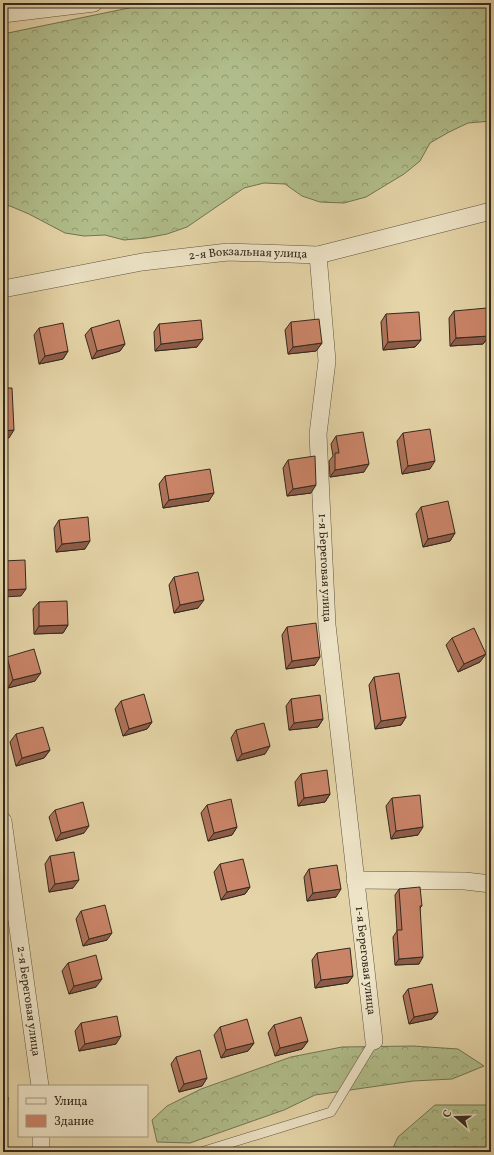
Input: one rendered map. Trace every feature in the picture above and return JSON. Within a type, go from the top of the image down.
[{"type":"street","points":[[3,14],[94,3]]},
{"type":"street","name":"2-я Вокзальная улица","points":[[3,290],[142,262],[228,252],[318,255],[491,211]]},
{"type":"street","name":"1-я Береговая улица","points":[[318,255],[327,361],[318,434],[327,625],[374,1041]]},
{"type":"street","name":"2-я Береговая улица","points":[[3,821],[40,1085]]},
{"type":"street","points":[[355,880],[465,882],[491,884]]},
{"type":"street","points":[[41,1137],[41,1152]]},
{"type":"lane","points":[[200,1152],[331,1112],[374,1041]]},
{"type":"green space","points":[[153,3],[175,3],[218,7],[233,3],[491,3],[491,121],[468,123],[430,143],[420,161],[404,174],[366,197],[344,203],[320,202],[302,196],[285,184],[264,183],[244,188],[187,227],[167,234],[146,238],[124,240],[105,235],[84,236],[65,233],[29,214],[10,206],[3,205],[3,34]]},
{"type":"green space","points":[[413,1046],[458,1049],[484,1066],[452,1079],[413,1081],[315,1095],[284,1110],[190,1143],[157,1142],[152,1120],[167,1106],[201,1089],[291,1057],[342,1047]]},
{"type":"green space","points":[[435,1105],[491,1105],[491,1152],[391,1152],[398,1137]]},
{"type":"building","points":[[487,308],[489,336],[456,338],[454,311]]},
{"type":"building","points":[[419,312],[421,340],[388,342],[386,314]]},
{"type":"building","points":[[319,319],[322,343],[293,347],[291,322]]},
{"type":"building","points":[[119,320],[125,344],[97,351],[91,328]]},
{"type":"building","points":[[201,320],[203,339],[161,344],[159,324]]},
{"type":"building","points":[[63,323],[68,351],[45,356],[39,328]]},
{"type":"building","points":[[3,388],[12,388],[14,430],[3,431]]},
{"type":"building","points":[[430,429],[435,461],[408,466],[403,433]]},
{"type":"building","points":[[363,432],[369,464],[335,470],[335,453],[339,453],[336,436]]},
{"type":"building","points":[[315,456],[316,485],[293,489],[288,460]]},
{"type":"building","points":[[210,469],[214,493],[169,500],[165,476]]},
{"type":"building","points":[[448,501],[455,533],[428,539],[421,507]]},
{"type":"building","points":[[88,517],[90,541],[62,544],[59,520]]},
{"type":"building","points":[[25,560],[26,589],[3,590],[3,561]]},
{"type":"building","points":[[198,572],[204,600],[180,605],[174,577]]},
{"type":"building","points":[[67,601],[68,625],[39,626],[39,602]]},
{"type":"building","points":[[316,623],[320,657],[292,661],[287,627]]},
{"type":"building","points":[[474,628],[486,654],[464,664],[452,638]]},
{"type":"building","points":[[34,649],[41,673],[13,680],[7,657]]},
{"type":"building","points":[[399,673],[406,717],[381,721],[374,677]]},
{"type":"building","points":[[144,694],[152,722],[129,729],[121,701]]},
{"type":"building","points":[[320,695],[323,719],[294,723],[291,699]]},
{"type":"building","points":[[264,723],[270,746],[242,754],[236,730]]},
{"type":"building","points":[[43,727],[50,750],[22,758],[16,734]]},
{"type":"building","points":[[327,770],[330,794],[304,798],[301,774]]},
{"type":"building","points":[[420,795],[423,827],[396,831],[392,798]]},
{"type":"building","points":[[231,799],[237,827],[214,833],[207,805]]},
{"type":"building","points":[[83,802],[89,826],[61,833],[55,810]]},
{"type":"building","points":[[74,852],[79,880],[55,884],[50,856]]},
{"type":"building","points":[[243,859],[250,887],[227,892],[220,864]]},
{"type":"building","points":[[337,865],[341,889],[313,893],[309,869]]},
{"type":"building","points":[[420,887],[423,957],[399,959],[397,930],[402,930],[399,889]]},
{"type":"building","points":[[105,905],[112,933],[89,939],[81,911]]},
{"type":"building","points":[[350,948],[353,976],[321,980],[317,953]]},
{"type":"building","points":[[96,955],[102,979],[74,986],[68,963]]},
{"type":"building","points":[[432,984],[438,1012],[414,1017],[408,989]]},
{"type":"building","points":[[117,1016],[121,1036],[85,1044],[81,1023]]},
{"type":"building","points":[[301,1017],[308,1041],[280,1048],[274,1025]]},
{"type":"building","points":[[247,1019],[254,1043],[226,1050],[220,1027]]},
{"type":"building","points":[[200,1050],[207,1078],[184,1084],[176,1057]]},
{"type":"building","points":[[3,1097],[8,1097],[7,1132],[3,1132]]}]
